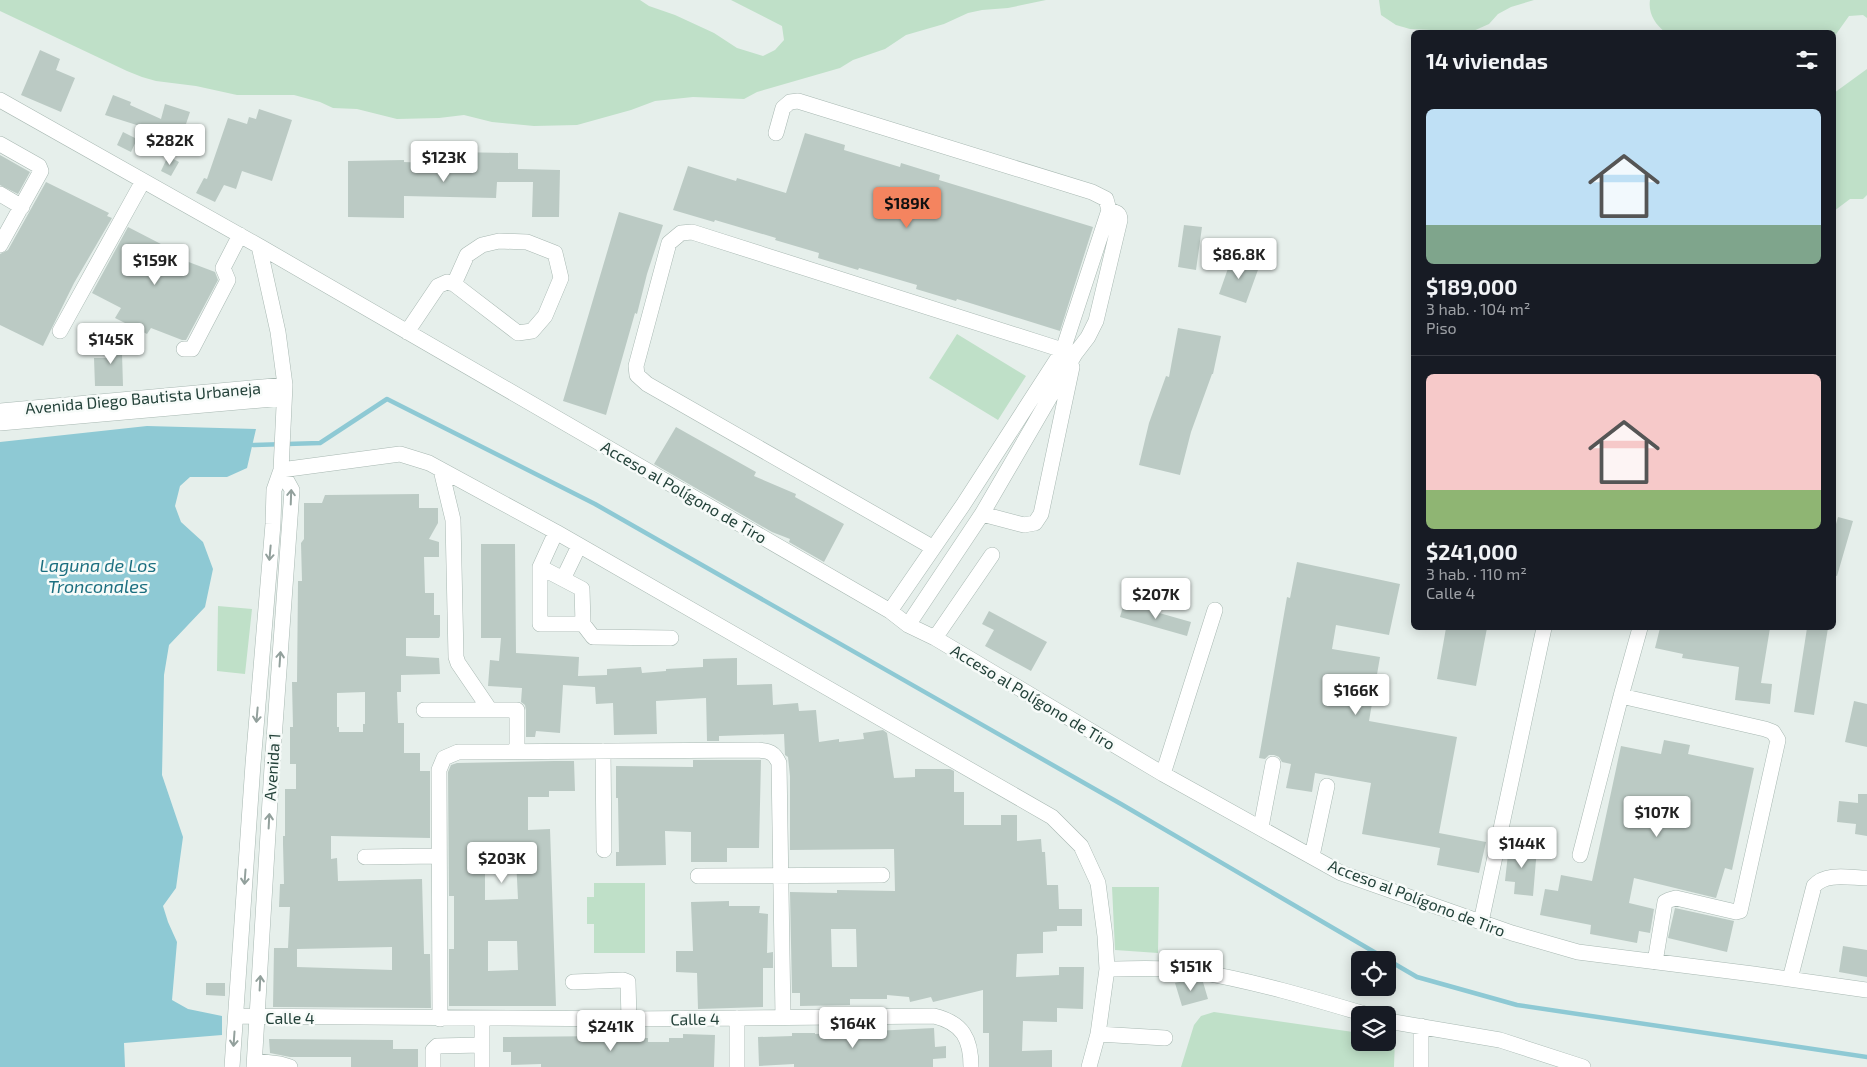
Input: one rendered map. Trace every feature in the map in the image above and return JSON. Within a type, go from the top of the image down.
[{"type":"street","name":"Acceso al Polígono de Tiro","points":[[0,100],[259,246],[890,611],[908,626],[935,638],[1163,774],[1341,873],[1512,934],[1578,952],[1867,990]]},
{"type":"street","points":[[776,133],[783,108],[790,102],[798,102],[1092,192],[1106,199],[1109,210],[1069,352],[1041,514],[1035,523],[1024,525],[982,514]]},
{"type":"street","points":[[0,144],[41,168],[22,207],[0,245]]},
{"type":"street","points":[[60,331],[143,181]]},
{"type":"street","points":[[0,194],[22,207]]},
{"type":"street","points":[[890,611],[932,547],[1069,352],[1088,337],[1096,321],[1120,220],[1117,212],[1109,210]]},
{"type":"street","points":[[932,547],[647,384],[637,375],[636,366],[669,244],[681,232],[692,232],[1069,352]]},
{"type":"street","points":[[184,349],[192,349],[228,280],[223,268],[240,236]]},
{"type":"street","points":[[407,332],[438,286],[447,282],[454,284],[518,333],[532,331],[545,316],[561,278],[555,253],[527,242],[500,241],[482,245],[467,255],[454,284]]},
{"type":"street","points":[[259,246],[278,332],[284,401],[281,467],[400,454],[429,463],[556,532],[1052,816],[1081,846],[1098,883],[1107,969],[1098,1034],[1089,1067]]},
{"type":"street","points":[[908,626],[982,514],[1069,352]]},
{"type":"street","name":"Avenida Diego Bautista Urbaneja","points":[[0,410],[284,401]]},
{"type":"street","name":"Avenida Diego Bautista Urbaneja","points":[[0,423],[284,401]]},
{"type":"street","name":"Avenida 1","points":[[232,1067],[274,490],[281,467]]},
{"type":"street","name":"Avenida 1","points":[[255,1064],[272,767],[292,490],[281,467]]},
{"type":"street","points":[[441,470],[453,520],[456,657],[458,663],[490,710]]},
{"type":"street","points":[[556,532],[540,568],[540,624],[583,624]]},
{"type":"street","points":[[563,579],[579,546]]},
{"type":"street","points":[[935,638],[992,555]]},
{"type":"street","points":[[540,568],[582,589],[583,624],[594,637],[671,638]]},
{"type":"street","points":[[1163,774],[1214,610]]},
{"type":"street","points":[[1481,922],[1544,630]]},
{"type":"street","points":[[1580,855],[1639,630]]},
{"type":"street","points":[[1621,696],[1765,729],[1773,732],[1778,740],[1740,911],[1736,912],[1676,898],[1668,900],[1665,902],[1655,962]]},
{"type":"street","points":[[424,710],[517,710],[517,751]]},
{"type":"street","points":[[440,1019],[439,770],[444,758],[458,752],[517,751],[758,750],[771,751],[776,756],[779,763],[783,1017]]},
{"type":"street","points":[[603,751],[604,850]]},
{"type":"street","points":[[1261,827],[1272,764]]},
{"type":"street","points":[[1312,856],[1327,786]]},
{"type":"street","points":[[365,857],[439,856]]},
{"type":"street","points":[[698,876],[882,876]]},
{"type":"street","points":[[1790,979],[1814,886],[1826,878],[1867,878]]},
{"type":"street","points":[[1107,969],[1176,969],[1194,971],[1275,988],[1351,1010]]},
{"type":"street","points":[[573,982],[623,980],[628,982],[629,1019]]},
{"type":"street","name":"Calle 4","points":[[236,1016],[258,1018],[440,1019],[934,1016],[946,1019],[966,1035],[972,1049],[972,1067]]},
{"type":"street","points":[[736,1018],[737,1067]]},
{"type":"street","points":[[482,1019],[482,1067]]},
{"type":"street","points":[[1396,1022],[1500,1040],[1583,1067]]},
{"type":"street","points":[[1420,1067],[1421,1026]]},
{"type":"street","points":[[1098,1034],[1165,1038]]},
{"type":"street","points":[[433,1067],[433,1050],[437,1046],[482,1045]]},
{"type":"street","points":[[255,1064],[283,1066]]},
{"type":"green space","points":[[0,0],[640,0],[649,6],[675,15],[714,33],[737,48],[763,56],[775,50],[784,40],[782,26],[731,0],[1046,0],[1008,8],[968,13],[944,24],[906,35],[885,49],[853,60],[840,68],[757,92],[744,99],[693,97],[655,101],[631,110],[577,125],[534,126],[492,122],[464,115],[439,118],[397,119],[357,109],[333,108],[320,102],[294,95],[237,95],[196,86],[156,81],[127,71],[0,11]]},
{"type":"green space","points":[[1379,0],[1534,0],[1511,7],[1498,14],[1489,24],[1476,30],[1410,29],[1396,25],[1381,15]]},
{"type":"green space","points":[[1650,0],[1867,0],[1867,18],[1863,15],[1849,16],[1836,34],[1836,30],[1663,30],[1653,18]]},
{"type":"green space","points":[[1867,69],[1867,195],[1863,199],[1850,199],[1836,210],[1836,92]]},
{"type":"green space","points":[[957,334],[1026,376],[998,420],[929,378]]},
{"type":"green space","points":[[218,606],[252,609],[245,674],[217,671]]},
{"type":"green space","points":[[594,883],[645,883],[645,953],[594,953],[594,924],[587,924],[587,897],[594,897]]},
{"type":"green space","points":[[1112,887],[1159,887],[1158,953],[1115,950]]},
{"type":"green space","points":[[1214,1012],[1351,1032],[1351,1051],[1395,1051],[1394,1067],[1181,1067],[1194,1025],[1201,1016]]},
{"type":"water","name":"Laguna de Los Tronconales","points":[[147,426],[256,429],[247,468],[227,477],[190,477],[180,486],[175,506],[181,522],[203,542],[213,569],[205,607],[169,645],[164,675],[162,775],[183,837],[176,888],[163,906],[177,942],[172,1000],[188,1009],[222,1016],[222,1035],[124,1043],[125,1067],[0,1067],[0,442]]},
{"type":"building","points":[[40,50],[60,59],[56,70],[75,78],[61,112],[21,95]]},
{"type":"building","points":[[113,95],[131,102],[130,105],[161,119],[165,104],[190,112],[181,139],[105,115]]},
{"type":"building","points":[[259,109],[292,120],[272,181],[242,171],[236,189],[224,185],[215,202],[196,193],[204,178],[207,179],[228,118],[247,124],[249,117],[256,119]]},
{"type":"building","points":[[123,132],[137,139],[131,152],[117,145]]},
{"type":"building","points":[[805,133],[845,145],[844,150],[900,167],[901,163],[940,175],[939,180],[1093,227],[1060,331],[957,299],[956,301],[916,289],[917,285],[818,258],[819,253],[775,240],[776,238],[673,210],[688,166],[736,181],[737,178],[786,193]]},
{"type":"building","points":[[452,152],[518,153],[518,169],[560,170],[559,217],[532,217],[533,182],[497,182],[496,198],[404,196],[404,218],[348,217],[348,161],[404,160],[404,162],[452,164]]},
{"type":"building","points":[[0,155],[30,172],[18,194],[0,185]]},
{"type":"building","points":[[168,156],[179,162],[171,176],[161,171]]},
{"type":"building","points":[[46,182],[109,213],[107,216],[112,218],[74,283],[43,346],[0,325],[0,254],[8,250]]},
{"type":"building","points":[[619,212],[663,225],[647,274],[637,314],[635,313],[606,415],[563,401]]},
{"type":"building","points":[[1184,225],[1202,227],[1196,270],[1178,267]]},
{"type":"building","points":[[128,227],[188,258],[186,261],[215,272],[218,280],[186,340],[151,328],[147,334],[115,318],[121,308],[92,293]]},
{"type":"building","points":[[1232,257],[1259,267],[1246,303],[1219,294]]},
{"type":"building","points":[[1178,328],[1221,336],[1213,374],[1191,432],[1180,475],[1139,465],[1149,423],[1166,376],[1169,377]]},
{"type":"building","points":[[108,339],[127,339],[127,353],[122,353],[123,386],[95,386],[94,358],[107,358]]},
{"type":"building","points":[[676,427],[756,472],[754,476],[796,494],[795,497],[844,524],[824,562],[789,542],[790,539],[772,532],[654,464]]},
{"type":"building","points":[[419,494],[419,508],[438,508],[438,523],[429,539],[439,542],[439,557],[424,557],[425,593],[434,593],[434,615],[440,615],[440,636],[439,638],[406,638],[406,656],[439,658],[440,674],[401,675],[401,692],[397,692],[398,723],[404,723],[404,753],[420,753],[420,771],[430,771],[430,838],[331,836],[331,859],[337,858],[338,881],[422,879],[424,954],[430,954],[431,1008],[273,1007],[274,948],[288,948],[290,907],[279,907],[280,884],[284,884],[283,836],[285,836],[285,789],[296,789],[296,764],[290,764],[290,727],[293,727],[292,682],[297,682],[298,581],[302,581],[301,543],[304,539],[304,503],[322,503],[325,495]],"holes":[[[365,692],[365,724],[363,724],[363,732],[339,732],[339,727],[337,727],[337,693]],[[392,947],[392,970],[297,967],[297,949]]]},
{"type":"building","points":[[1838,517],[1853,521],[1837,576],[1836,576],[1836,524]]},
{"type":"building","points":[[481,544],[515,544],[516,653],[579,657],[578,676],[607,675],[607,669],[641,667],[642,673],[666,671],[666,669],[703,667],[703,659],[737,658],[737,685],[772,684],[773,705],[798,703],[799,711],[816,710],[819,742],[839,739],[839,742],[864,739],[863,733],[883,730],[887,733],[894,778],[915,777],[915,769],[950,769],[954,771],[954,792],[964,792],[964,825],[1001,825],[1001,815],[1017,815],[1017,841],[1041,839],[1042,852],[1045,852],[1047,885],[1058,885],[1059,909],[1082,909],[1082,926],[1057,926],[1057,931],[1043,932],[1043,953],[1017,954],[1016,977],[1059,975],[1059,967],[1084,967],[1083,1009],[1057,1008],[1057,1022],[1023,1021],[1022,1051],[1052,1050],[1052,1067],[989,1067],[989,1033],[983,1033],[983,990],[933,1002],[931,997],[910,1002],[909,997],[887,995],[887,999],[850,999],[850,1005],[800,1006],[800,993],[792,993],[790,892],[837,893],[837,890],[895,891],[894,849],[790,850],[790,776],[788,757],[785,755],[784,734],[719,736],[719,741],[707,741],[706,698],[656,701],[657,734],[614,735],[613,703],[596,704],[595,687],[563,685],[560,733],[536,731],[535,737],[526,737],[526,710],[525,705],[521,702],[522,688],[488,686],[490,660],[499,661],[501,638],[481,638]],"holes":[[[831,929],[856,929],[857,967],[832,967]]]},
{"type":"building","points":[[1297,562],[1400,584],[1389,635],[1336,625],[1332,649],[1380,657],[1369,721],[1457,737],[1439,833],[1486,842],[1479,873],[1437,865],[1440,848],[1362,834],[1371,783],[1315,773],[1312,792],[1286,788],[1291,764],[1282,762],[1279,757],[1274,755],[1269,755],[1265,759],[1259,758],[1287,597],[1290,598]]},
{"type":"building","points":[[1124,603],[1191,622],[1187,636],[1120,617]]},
{"type":"building","points":[[989,611],[1047,642],[1031,671],[985,646],[994,630],[982,624]]},
{"type":"building","points":[[1446,630],[1487,630],[1476,686],[1437,679]]},
{"type":"building","points":[[1660,630],[1770,630],[1761,683],[1772,684],[1770,704],[1735,700],[1739,667],[1682,658],[1683,654],[1655,648]]},
{"type":"building","points":[[1807,630],[1828,630],[1814,715],[1794,712]]},
{"type":"building","points":[[1854,701],[1867,704],[1867,747],[1845,742]]},
{"type":"building","points":[[1664,740],[1690,745],[1688,754],[1754,768],[1732,870],[1725,868],[1716,898],[1634,878],[1629,903],[1654,909],[1650,933],[1639,931],[1637,943],[1590,934],[1591,925],[1540,915],[1545,889],[1558,891],[1561,875],[1592,881],[1621,746],[1661,754]]},
{"type":"building","points":[[693,760],[761,760],[759,848],[727,848],[727,862],[691,862],[691,832],[665,831],[666,865],[616,866],[616,852],[619,852],[616,766],[693,767]]},
{"type":"building","points":[[574,761],[575,791],[549,791],[549,797],[528,797],[528,830],[550,829],[556,1006],[449,1006],[449,949],[454,949],[454,896],[449,896],[448,772],[451,765],[457,763]],"holes":[[[516,859],[518,899],[485,900],[485,860]],[[488,941],[517,941],[518,970],[488,971]]]},
{"type":"building","points":[[1858,794],[1867,794],[1867,836],[1855,834],[1856,824],[1837,822],[1839,801],[1858,803]]},
{"type":"building","points":[[1509,845],[1537,848],[1533,896],[1514,894],[1515,882],[1505,881]]},
{"type":"building","points":[[729,901],[729,906],[760,906],[759,913],[768,914],[767,953],[773,952],[773,968],[763,968],[763,1007],[698,1009],[697,973],[676,972],[676,951],[693,951],[691,902]]},
{"type":"building","points":[[1675,908],[1734,921],[1727,952],[1668,938]]},
{"type":"building","points":[[1843,946],[1867,950],[1867,977],[1839,972]]},
{"type":"building","points":[[1188,980],[1203,982],[1208,999],[1182,1006],[1175,983]]},
{"type":"building","points":[[206,983],[225,983],[225,996],[206,995]]},
{"type":"building","points":[[934,1028],[935,1047],[946,1046],[946,1058],[933,1059],[933,1067],[794,1067],[794,1064],[759,1066],[758,1037],[792,1036],[792,1033],[815,1034]]},
{"type":"building","points":[[683,1034],[715,1035],[714,1067],[541,1067],[541,1064],[511,1065],[511,1052],[503,1052],[503,1037],[608,1036],[608,1039],[648,1038],[648,1042],[669,1042],[669,1038],[683,1038]]},
{"type":"building","points":[[269,1039],[393,1040],[393,1049],[418,1049],[418,1067],[351,1067],[351,1057],[290,1057],[270,1053]]},
{"type":"waterway","points":[[253,445],[320,443],[387,399],[595,504],[1121,804],[1417,977],[1517,1005],[1867,1057]]}]
